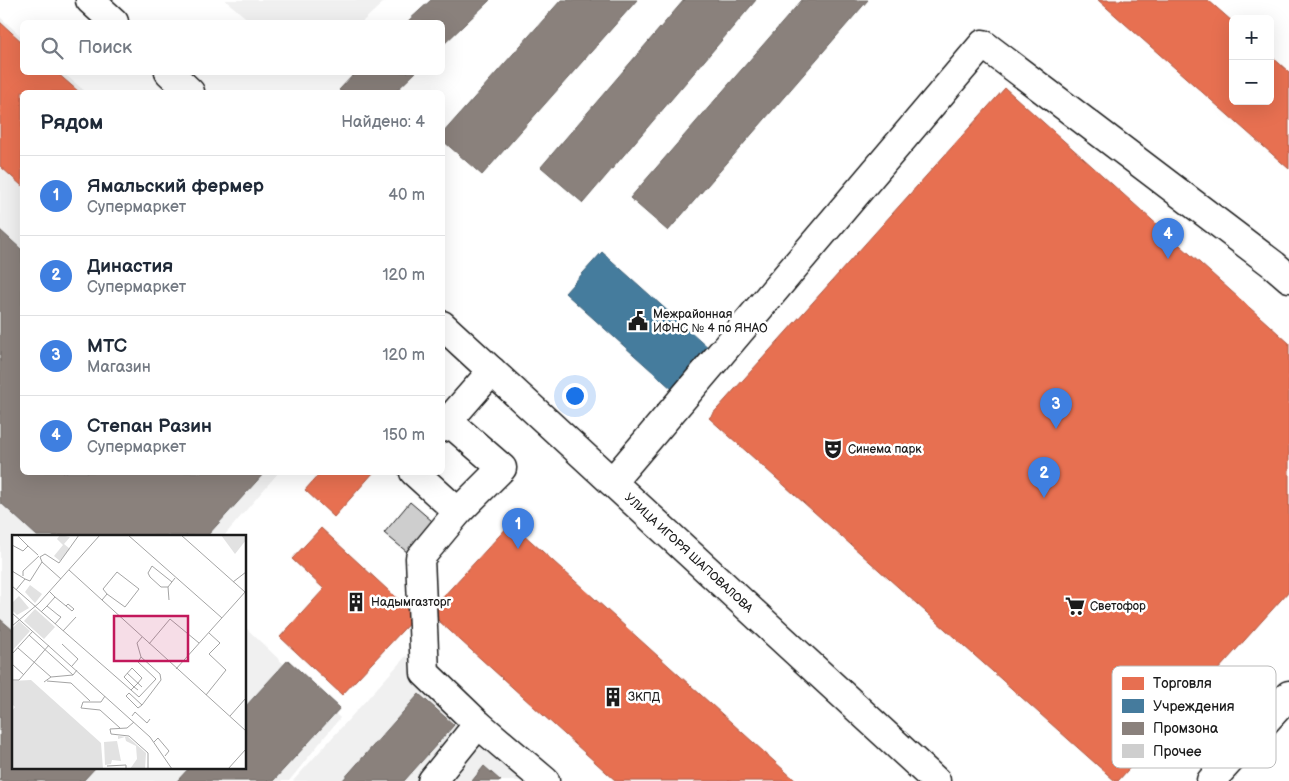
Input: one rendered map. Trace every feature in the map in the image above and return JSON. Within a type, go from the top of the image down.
[{"type":"street","points":[[90,0],[112,20]]},
{"type":"street","points":[[612,482],[983,44],[1289,278]]},
{"type":"street","points":[[172,75],[188,90]]},
{"type":"street","name":"УЛИЦА ИГОРЯ ШАПОВАЛОВА","points":[[445,328],[936,781]]},
{"type":"street","points":[[492,371],[445,425],[502,468],[458,512],[420,558],[425,673],[478,724],[545,781]]},
{"type":"street","points":[[417,475],[458,512]]},
{"type":"street","points":[[1276,709],[1289,695]]},
{"type":"street","points":[[432,781],[478,724]]},
{"type":"street","points":[[1210,781],[1222,768]]},
{"type":"shaded area","points":[[225,0],[386,0],[364,20],[249,20]]},
{"type":"shaded area","points":[[0,17],[20,35],[20,75],[65,75],[84,90],[20,90],[20,475],[276,475],[225,535],[12,535],[12,768],[246,768],[246,628],[340,718],[289,781],[0,781]]},
{"type":"shaded area","points":[[406,656],[550,781],[293,781]]},
{"type":"building: Торговля","points":[[1098,0],[1208,0],[1229,18],[1229,105],[1274,105],[1274,59],[1289,72],[1289,169]]},
{"type":"building: Торговля","points":[[0,22],[20,40],[20,75],[59,75],[77,90],[20,90],[20,184],[0,166]]},
{"type":"building: Торговля","points":[[1005,88],[1289,343],[1289,591],[1222,666],[1112,666],[1112,768],[1130,768],[1118,781],[1115,781],[709,418]]},
{"type":"building: Торговля","points":[[318,475],[371,475],[334,517],[305,490]]},
{"type":"building: Торговля","name":"ЗКПД","points":[[511,523],[796,781],[616,781],[429,612]]},
{"type":"building: Торговля","name":"Надымгазторг","points":[[321,528],[416,616],[342,695],[280,637],[324,589],[292,559]]},
{"type":"building: Учреждения","name":"Межрайонная ИФНС № 4 по ЯНАО","points":[[602,252],[710,349],[673,390],[565,293]]},
{"type":"building: Промзона","points":[[431,0],[490,0],[445,43],[445,20],[409,20]]},
{"type":"building: Промзона","points":[[561,0],[637,0],[482,175],[445,143],[445,131]]},
{"type":"building: Промзона","points":[[684,0],[756,0],[583,203],[541,167]]},
{"type":"building: Промзона","points":[[802,0],[868,0],[668,231],[630,198]]},
{"type":"building: Промзона","points":[[353,75],[413,75],[397,90],[339,90]]},
{"type":"building: Промзона","points":[[0,230],[20,248],[20,475],[262,475],[208,535],[36,535],[0,502]]},
{"type":"building: Промзона","points":[[0,619],[12,629],[12,768],[95,768],[83,781],[0,781]]},
{"type":"building: Промзона","points":[[288,660],[340,708],[273,781],[177,781],[189,768],[246,768],[246,706]]},
{"type":"building: Промзона","points":[[419,694],[454,725],[404,781],[342,781]]},
{"type":"building: Промзона","points":[[484,766],[501,781],[472,781]]},
{"type":"building: Прочее","points":[[410,502],[439,527],[413,557],[384,533]]},
{"type":"place","name":"Степан Разин","points":[[1168,259]]},
{"type":"place","name":"Межрайонная ИФНС № 4 по ЯНАО","points":[[638,321]]},
{"type":"place","name":"МТС","points":[[1056,429]]},
{"type":"place","name":"Синема парк","points":[[833,449]]},
{"type":"place","name":"Династия","points":[[1044,498]]},
{"type":"place","name":"Ямальский фермер","points":[[518,549]]},
{"type":"place","name":"Надымгазторг","points":[[356,602]]},
{"type":"place","name":"Светофор","points":[[1075,606]]},
{"type":"place","name":"ЗКПД","points":[[613,697]]}]
